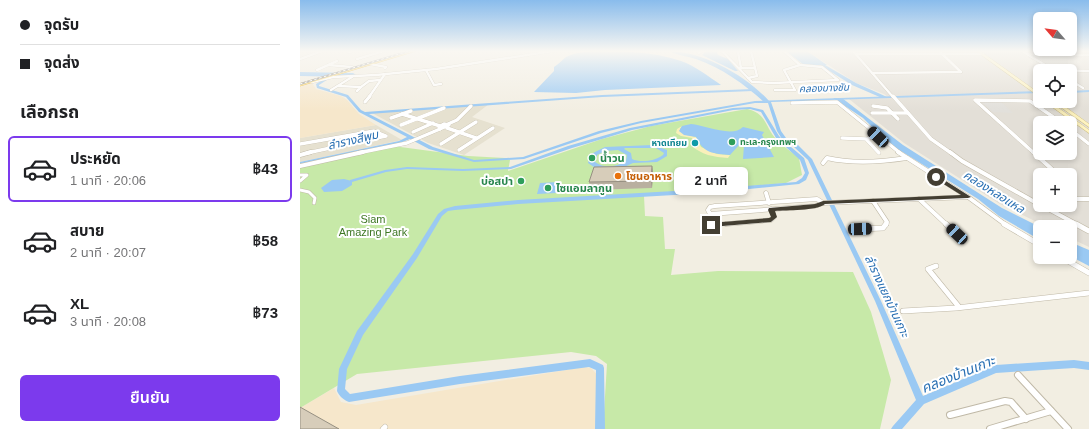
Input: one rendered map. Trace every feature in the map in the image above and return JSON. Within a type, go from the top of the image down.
[{"type":"highway","points":[[300,85],[337,71]]},
{"type":"highway","points":[[300,82],[323,80],[346,71]]},
{"type":"main road","points":[[1006,71],[1033,91]]},
{"type":"main road","points":[[1010,71],[1033,88]]},
{"type":"main road","points":[[1056,108],[1089,132]]},
{"type":"main road","points":[[1064,108],[1089,126]]},
{"type":"street","points":[[323,80],[332,77],[416,71]]},
{"type":"street","points":[[427,71],[434,85],[441,84]]},
{"type":"street","points":[[742,71],[752,82],[837,81],[839,79],[828,71]]},
{"type":"street","points":[[748,78],[757,76],[756,71]]},
{"type":"street","points":[[775,90],[794,90],[785,71]]},
{"type":"street","points":[[872,73],[961,72],[960,71]]},
{"type":"street","points":[[872,73],[931,139],[962,161],[1033,201]]},
{"type":"street","points":[[365,102],[385,74]]},
{"type":"street","points":[[331,90],[353,76]]},
{"type":"street","points":[[323,80],[332,81]]},
{"type":"street","points":[[357,91],[369,81],[380,80]]},
{"type":"street","points":[[1077,84],[1084,88]]},
{"type":"street","points":[[338,86],[361,87]]},
{"type":"street","points":[[1033,152],[976,100],[1030,101],[1052,116]]},
{"type":"street","points":[[792,103],[837,102],[852,113],[878,137],[907,158],[968,197],[989,214],[1033,241]]},
{"type":"street","points":[[300,166],[407,143],[440,127],[448,126],[457,120],[471,106]]},
{"type":"street","points":[[873,106],[887,108],[898,119]]},
{"type":"street","points":[[401,125],[444,108]]},
{"type":"street","points":[[391,118],[411,111]]},
{"type":"street","points":[[872,113],[908,113]]},
{"type":"street","points":[[402,114],[433,123],[440,127]]},
{"type":"street","points":[[441,144],[476,122]]},
{"type":"street","points":[[413,132],[433,123]]},
{"type":"street","points":[[448,126],[476,138]]},
{"type":"street","points":[[459,150],[493,128]]},
{"type":"street","points":[[300,144],[374,131],[386,136],[300,156]]},
{"type":"street","points":[[1077,135],[1089,144]]},
{"type":"street","points":[[842,138],[867,139],[878,137]]},
{"type":"street","points":[[867,139],[879,153]]},
{"type":"street","points":[[823,163],[827,158],[844,162],[890,161],[907,158]]},
{"type":"street","points":[[1042,160],[1051,168]]},
{"type":"street","points":[[300,175],[307,175],[300,181]]},
{"type":"street","points":[[300,190],[306,190],[312,194],[315,198],[314,203]]},
{"type":"street","points":[[766,193],[769,202]]},
{"type":"street","points":[[771,210],[774,217],[771,220],[715,225],[709,223],[708,218],[710,214],[708,210],[710,207],[715,206],[817,199],[825,202],[840,202],[968,197]]},
{"type":"street","points":[[919,199],[957,234]]},
{"type":"street","points":[[1077,199],[1089,199]]},
{"type":"street","points":[[860,229],[883,228],[886,226],[887,222],[873,201]]},
{"type":"street","points":[[710,214],[820,206],[825,202]]},
{"type":"street","points":[[1053,212],[1089,231]]},
{"type":"street","points":[[1073,264],[1089,274]]},
{"type":"street","points":[[936,266],[928,269],[959,307]]},
{"type":"street","points":[[903,311],[959,307],[1089,293]]},
{"type":"street","points":[[1018,375],[1068,429]]},
{"type":"street","points":[[950,415],[1005,401],[1011,402],[1026,419]]},
{"type":"street","points":[[990,429],[1051,411]]},
{"type":"shaded area","points":[[838,71],[1033,71],[1033,108],[1077,108],[1077,71],[1089,71],[1089,247],[1077,241],[1077,220],[1033,220],[1000,204],[904,143],[849,99],[889,98],[884,94],[856,83]]},
{"type":"shaded area","points":[[312,83],[316,89],[341,96],[347,100],[359,114],[376,125],[300,138],[300,87]]},
{"type":"shaded area","points":[[980,100],[999,100],[1013,113],[993,112]]},
{"type":"shaded area","points":[[489,104],[472,117],[505,128],[464,155],[428,143],[372,113]]},
{"type":"shaded area","points":[[376,125],[402,140],[300,162],[300,138]]},
{"type":"shaded area","points":[[584,367],[591,368],[603,381],[601,429],[300,429],[300,408],[334,388],[341,402],[356,405]]},
{"type":"green space","name":"Siam Amazing Park","points":[[747,109],[754,111],[762,117],[777,140],[799,158],[802,175],[786,183],[644,196],[645,216],[663,217],[665,249],[675,249],[671,275],[718,271],[853,272],[871,312],[891,380],[880,429],[603,429],[607,364],[596,356],[571,352],[357,374],[300,408],[300,167],[393,146],[468,156],[505,158],[510,160],[508,171],[602,139],[651,126]]},
{"type":"sand","name":"หาดเทียม","points":[[682,126],[680,129],[687,135],[696,137],[701,147],[717,154],[730,155],[728,158],[718,157],[699,151],[691,145],[692,138],[681,136],[676,133],[677,129]]},
{"type":"water","points":[[554,71],[699,71],[721,85],[605,90],[576,93],[534,92]]},
{"type":"water","points":[[833,98],[842,98],[903,145],[1002,208],[1033,224],[1033,236],[999,216],[978,199],[888,143],[863,118]]},
{"type":"water","name":"ทะเล-กรุงเทพฯ","points":[[691,124],[725,131],[738,130],[743,127],[764,132],[762,135],[774,157],[743,159],[744,145],[740,144],[730,155],[710,152],[702,146],[696,137],[684,135],[679,131],[682,126]]},
{"type":"water","name":"น้ำวน","points":[[653,145],[667,150],[667,156],[657,162],[633,163],[618,170],[597,169],[588,163],[591,154],[605,147]],"holes":[[[656,148],[664,153],[656,159],[639,161],[632,159],[631,153],[624,149]],[[618,150],[627,155],[626,161],[618,165],[610,166],[603,166],[595,162],[597,155],[605,151]]]},
{"type":"water","points":[[344,179],[352,181],[352,185],[342,191],[324,192],[321,188],[332,180]]},
{"type":"water","name":"ไซแอมลากูน","points":[[558,182],[556,193],[537,194],[540,183]]},
{"type":"water","points":[[1077,245],[1089,250],[1089,266],[1077,260]]},
{"type":"building","points":[[652,166],[651,181],[589,182],[594,167]]},
{"type":"building","points":[[300,407],[339,429],[300,429]]},
{"type":"waterway","name":"คลองบางชัน","points":[[725,71],[746,83],[766,101]]},
{"type":"waterway","points":[[833,71],[854,84],[884,97]]},
{"type":"waterway","name":"คลองบางชัน","points":[[300,74],[353,75]]},
{"type":"waterway","points":[[328,78],[317,85],[318,87],[347,96],[360,111],[410,137]]},
{"type":"waterway","points":[[365,113],[602,96],[753,90]]},
{"type":"waterway","name":"คลองบางชัน","points":[[1077,92],[1089,91]]},
{"type":"waterway","name":"คลองบางชัน","points":[[769,101],[1033,92]]},
{"type":"waterway","points":[[410,137],[431,148],[474,161],[524,158],[600,132],[641,122],[755,102],[769,101]]},
{"type":"waterway","name":"ลำรางแยกบ้านเกาะ","points":[[769,101],[779,131],[784,139],[796,146],[810,159],[878,301],[921,401]]},
{"type":"waterway","points":[[352,181],[385,171],[407,168],[463,170],[511,168],[570,147],[631,129],[733,109],[750,108],[762,111],[777,137],[802,159],[807,173],[804,179],[797,183],[709,191],[518,202],[446,210],[440,215],[415,256],[360,333],[343,369],[341,391],[349,398],[460,380],[590,363],[600,368],[600,429]]},
{"type":"waterway","name":"ลำรางสีพูม","points":[[300,163],[400,142],[410,137]]},
{"type":"waterway","name":"คลองบ้านเกาะ","points":[[921,401],[996,369],[1074,364],[1089,366]]},
{"type":"waterway","name":"คลองบ้านเกาะ","points":[[896,429],[921,401]]},
{"type":"railway","points":[[300,84],[343,71]]},
{"type":"place","name":"ทะเล-กรุงเทพฯ","points":[[732,142]]},
{"type":"place","name":"หาดเทียม","points":[[695,143]]},
{"type":"place","name":"น้ำวน","points":[[592,158]]},
{"type":"place","name":"โซนอาหาร","points":[[618,176]]},
{"type":"place","name":"บ่อสปา","points":[[521,181]]},
{"type":"place","name":"ไซแอมลากูน","points":[[548,188]]},
{"type":"route","points":[[711,225],[771,220],[774,218],[774,214],[771,210],[820,206],[823,203],[968,197],[936,177]]},
{"type":"water label","name":"คลองหลอแหล","points":[[994,192]]}]
